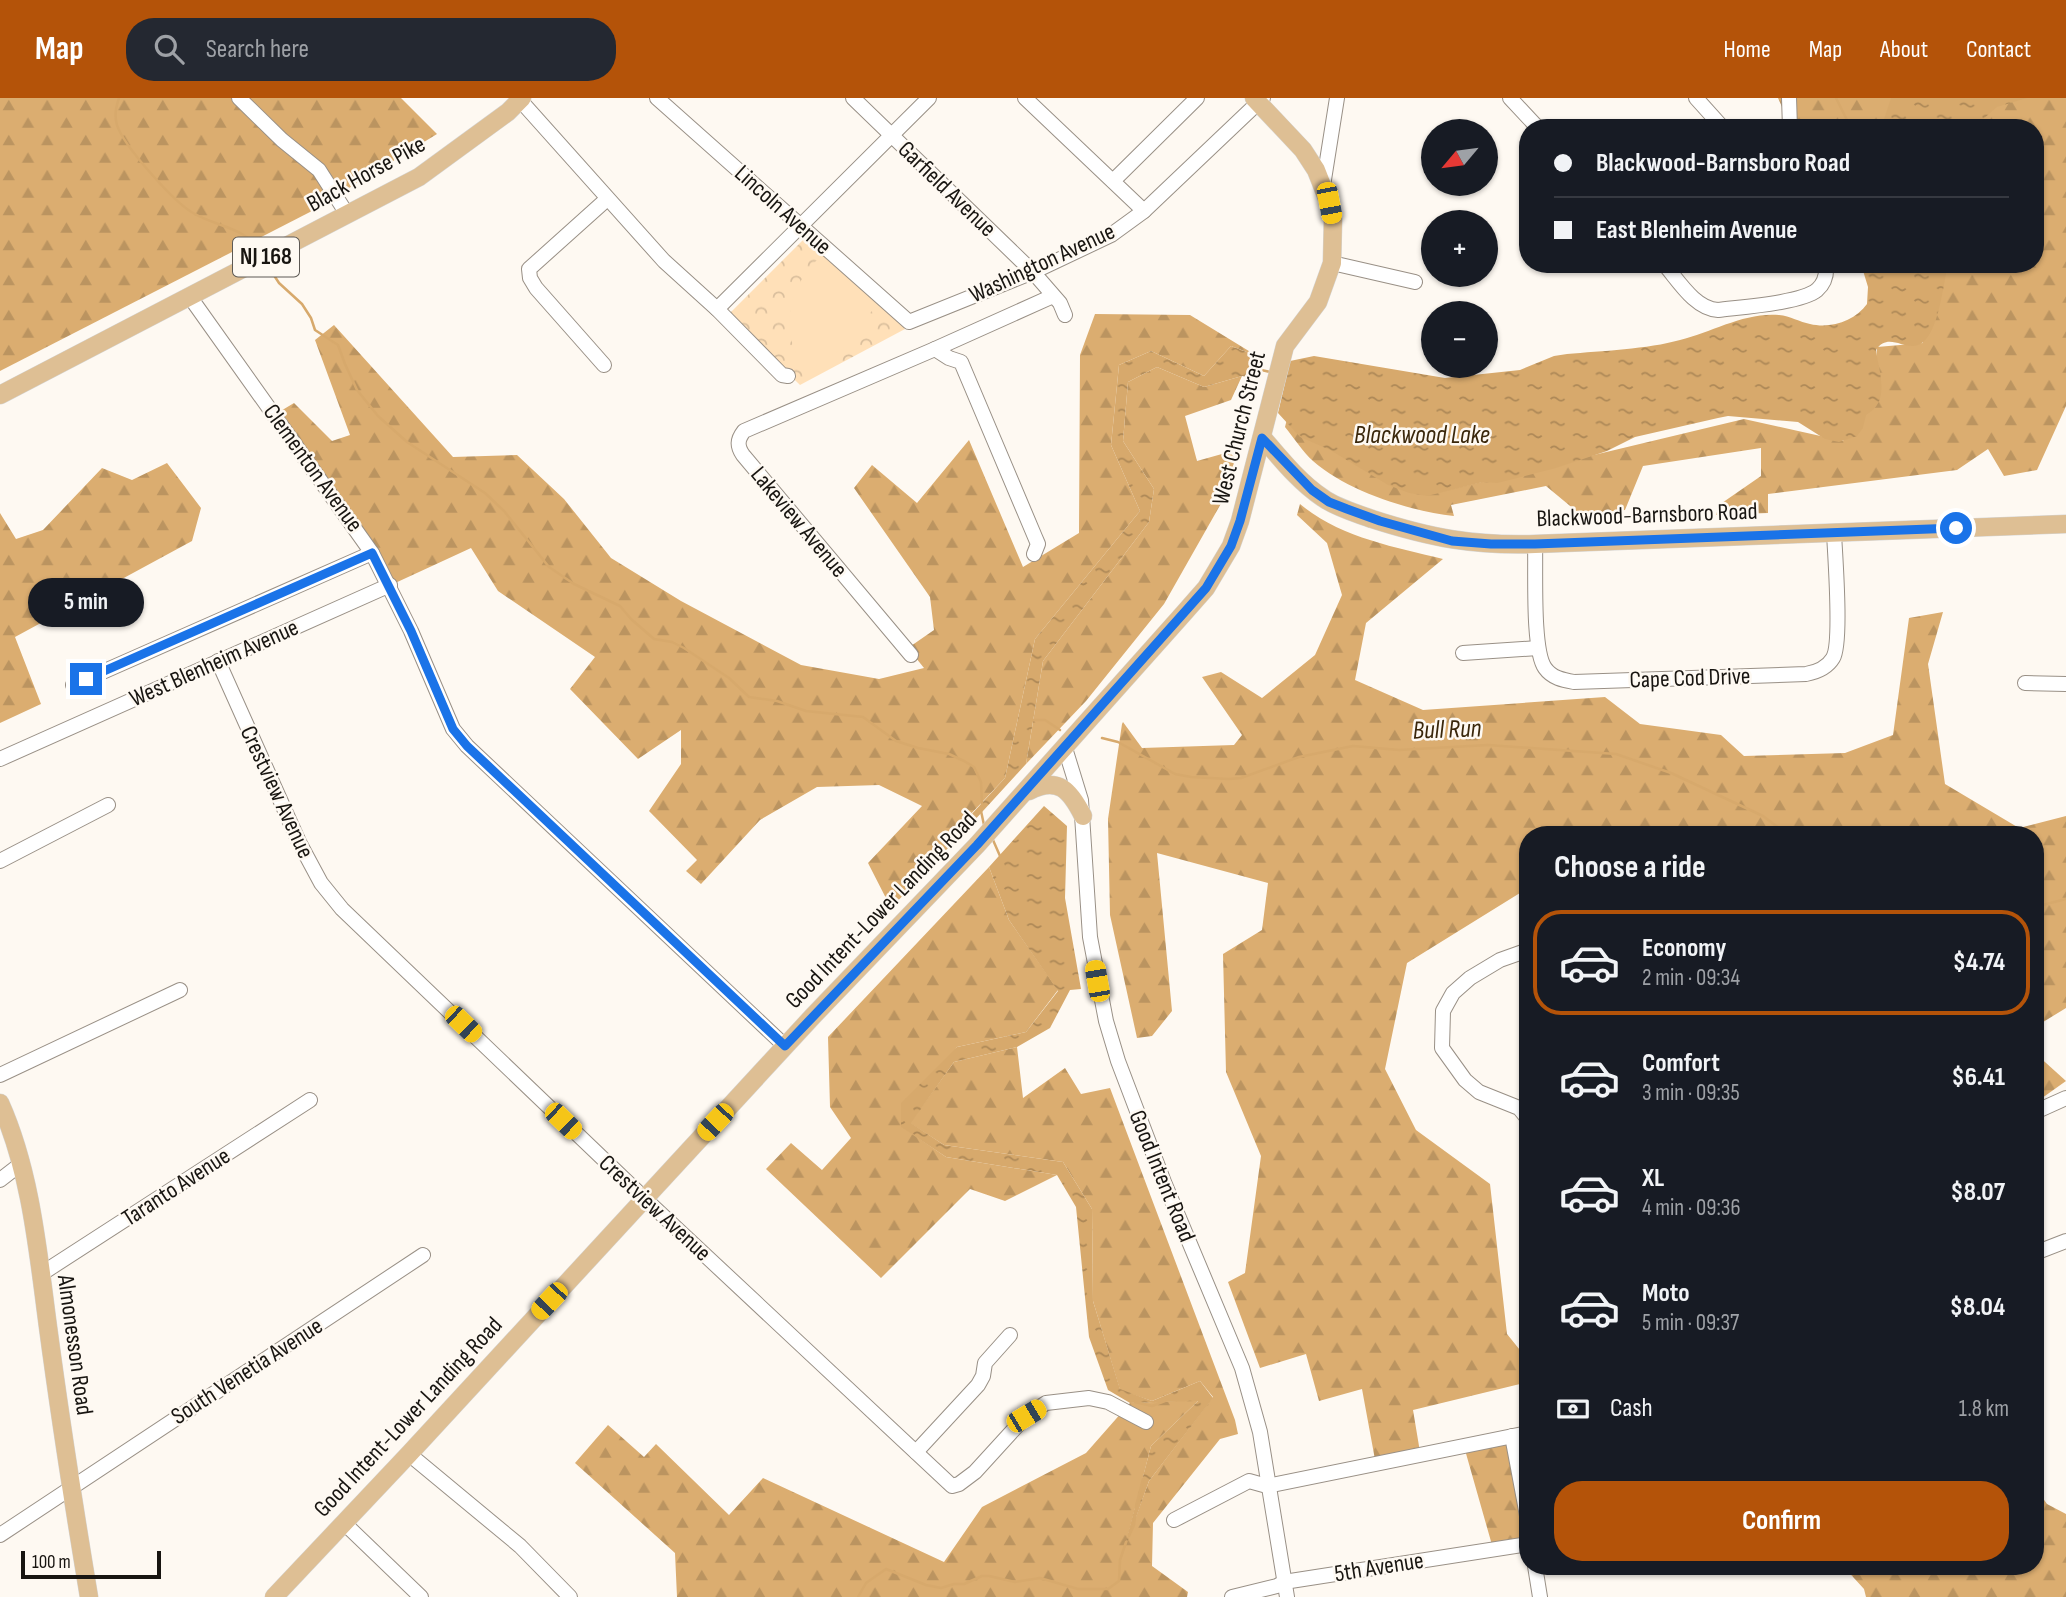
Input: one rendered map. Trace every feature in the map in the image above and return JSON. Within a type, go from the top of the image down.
[{"type":"main road","name":"Black Horse Pike","points":[[0,394],[419,177],[521,99]]},
{"type":"main road","name":"West Church Street","points":[[1065,748],[1206,588],[1221,566],[1240,521],[1282,356],[1290,337],[1322,295],[1332,263],[1333,220],[1316,170],[1303,150],[1258,99]]},
{"type":"main road","name":"Blackwood-Barnsboro Road","points":[[1262,438],[1312,490],[1329,502],[1380,521],[1452,541],[1535,544],[2066,524]]},
{"type":"main road","name":"Good Intent-Lower Landing Road","points":[[274,1597],[1065,748]]},
{"type":"main road","points":[[1023,795],[1044,785],[1059,786],[1072,797],[1083,816]]},
{"type":"main road","name":"Almonesson Road","points":[[0,1102],[22,1163],[41,1274],[70,1488],[89,1597]]},
{"type":"street","points":[[239,98],[282,141],[319,170],[347,214]]},
{"type":"street","name":"Lincoln Avenue","points":[[657,98],[909,322]]},
{"type":"street","name":"Garfield Avenue","points":[[853,98],[1033,272],[1060,303],[1065,315]]},
{"type":"street","points":[[717,309],[929,98]]},
{"type":"street","points":[[1026,98],[1144,211]]},
{"type":"street","points":[[1113,181],[1197,98]]},
{"type":"street","points":[[1323,187],[1337,98]]},
{"type":"street","points":[[1510,98],[1530,119]]},
{"type":"street","points":[[1696,98],[1715,119]]},
{"type":"street","points":[[1789,98],[1790,119]]},
{"type":"street","points":[[521,99],[663,261],[717,309],[782,375],[788,376]]},
{"type":"street","name":"Washington Avenue","points":[[909,322],[1033,272],[1111,234],[1144,211],[1258,99]]},
{"type":"street","points":[[604,365],[530,278],[529,269],[607,200]]},
{"type":"street","points":[[1332,263],[1415,282]]},
{"type":"street","points":[[1672,273],[1699,303],[1712,310],[1797,299],[1812,294],[1824,280],[1825,273]]},
{"type":"street","name":"Washington Avenue","points":[[799,407],[1053,296]]},
{"type":"street","name":"Clementon Avenue","points":[[190,297],[372,553],[390,585],[453,729],[467,746],[785,1046]]},
{"type":"street","points":[[935,349],[961,362],[1038,544],[1034,554]]},
{"type":"street","name":"Lakeview Avenue","points":[[799,407],[744,431],[738,441],[738,448],[911,655]]},
{"type":"street","name":"Cape Cod Drive","points":[[1535,544],[1538,648],[1543,666],[1560,679],[1574,682],[1806,674],[1821,670],[1833,659],[1837,644],[1834,533]]},
{"type":"street","points":[[73,685],[372,553]]},
{"type":"street","name":"West Blenheim Avenue","points":[[0,759],[390,585]]},
{"type":"street","points":[[1463,653],[1538,648]]},
{"type":"street","name":"Crestview Avenue","points":[[218,661],[299,842],[321,883],[342,909],[644,1198],[952,1486],[975,1472],[1026,1416],[1046,1403],[1089,1398],[1108,1402],[1140,1419]]},
{"type":"street","points":[[2025,683],[2066,684]]},
{"type":"street","name":"Good Intent Road","points":[[1065,748],[1077,782],[1083,816],[1090,937],[1106,1021],[1151,1150],[1242,1368],[1260,1432],[1287,1597]]},
{"type":"street","points":[[0,861],[108,805]]},
{"type":"street","points":[[1519,953],[1500,960],[1470,978],[1453,993],[1443,1011],[1441,1048],[1465,1080],[1479,1092],[1519,1108]]},
{"type":"street","points":[[0,1075],[180,990]]},
{"type":"street","points":[[2044,1108],[2066,1098]]},
{"type":"street","name":"Taranto Avenue","points":[[41,1274],[310,1100]]},
{"type":"street","points":[[0,1180],[22,1163]]},
{"type":"street","points":[[2044,1250],[2066,1241]]},
{"type":"street","name":"South Venetia Avenue","points":[[0,1535],[423,1255]]},
{"type":"street","points":[[916,1452],[978,1385],[985,1363],[1010,1335]]},
{"type":"street","points":[[1174,1520],[1249,1481],[1267,1486],[1519,1435]]},
{"type":"street","points":[[1512,1436],[1519,1473]]},
{"type":"street","points":[[409,1454],[520,1546],[570,1597]]},
{"type":"street","points":[[344,1523],[421,1597]]},
{"type":"street","name":"5th Avenue","points":[[1232,1597],[1278,1586],[1284,1582],[1519,1546]]},
{"type":"street","points":[[1536,1575],[1540,1597]]},
{"type":"green space","points":[[0,98],[401,98],[437,134],[310,212],[0,371]]},
{"type":"green space","points":[[1778,98],[2066,98],[2066,406],[2037,470],[2004,476],[1988,449],[1957,470],[1768,494],[1768,513],[1716,515],[1719,505],[1761,476],[1761,448],[1643,466],[1625,510],[1581,515],[1546,486],[1451,505],[1454,516],[1418,510],[1379,498],[1343,482],[1313,461],[1285,427],[1287,419],[1427,495],[1744,419],[1843,441],[1875,386],[1877,347],[1923,343],[1890,273],[2044,273],[2044,119],[1787,118]]},
{"type":"green space","points":[[806,237],[903,324],[905,329],[800,385],[728,315]]},
{"type":"green space","points":[[825,253],[873,310],[870,313],[870,331],[808,371],[798,357],[792,341],[789,325],[791,309],[803,278]]},
{"type":"green space","points":[[1095,314],[1190,315],[1257,356],[1231,346],[1204,376],[1151,351],[1119,365],[1111,445],[1140,511],[1035,639],[1005,778],[969,816],[972,823],[891,908],[868,863],[922,806],[879,785],[817,787],[760,820],[701,884],[686,871],[697,860],[649,811],[681,764],[681,730],[638,759],[570,689],[595,657],[498,591],[471,548],[393,584],[274,415],[294,403],[332,441],[350,435],[315,340],[334,325],[453,457],[517,455],[564,499],[611,558],[681,601],[801,665],[879,679],[924,668],[908,648],[934,630],[930,597],[854,488],[872,465],[917,503],[969,440],[1023,567],[1079,533],[1080,355]]},
{"type":"green space","points":[[1157,367],[1204,387],[1242,376],[1231,400],[1185,416],[1197,461],[1229,452],[1235,458],[1227,493],[1164,604],[1086,701],[1026,764],[1043,661],[1149,522],[1154,489],[1123,441],[1128,382]]},
{"type":"green space","points":[[167,463],[201,508],[192,541],[15,637],[41,704],[0,723],[0,513],[16,539],[43,530],[102,468],[132,480]]},
{"type":"green space","points":[[1300,504],[1349,533],[1443,559],[1366,623],[1355,680],[1423,710],[1605,697],[1640,724],[1721,735],[1744,756],[1845,753],[1893,735],[1909,618],[1943,612],[1928,664],[1945,784],[2016,826],[1519,826],[1519,894],[1407,963],[1385,1069],[1416,1130],[1490,1184],[1507,1334],[1519,1349],[1519,1384],[1413,1410],[1421,1458],[1376,1465],[1362,1389],[1319,1401],[1306,1354],[1260,1368],[1228,1282],[1245,1273],[1261,1156],[1226,1072],[1223,954],[1262,930],[1268,883],[1157,853],[1172,1011],[1152,1036],[1137,1038],[1110,915],[1108,819],[1123,722],[1142,748],[1234,745],[1242,735],[1202,677],[1221,672],[1262,698],[1315,655],[1342,595],[1327,543],[1297,515]]},
{"type":"green space","points":[[2066,816],[2066,1008],[2044,1021],[2044,826],[2027,826]]},
{"type":"green space","points":[[989,867],[1009,920],[1058,990],[1026,1032],[957,1047],[901,1126],[946,1157],[1057,1175],[1005,1201],[970,1189],[881,1278],[766,1169],[791,1143],[822,1170],[851,1138],[830,1107],[828,1037]]},
{"type":"green space","points":[[1017,1047],[1023,1098],[1065,1068],[1081,1094],[1110,1088],[1235,1420],[1238,1434],[1220,1439],[1153,1523],[1152,1566],[1188,1592],[1187,1597],[677,1597],[675,1553],[575,1463],[608,1425],[644,1457],[656,1444],[729,1515],[763,1478],[944,1562],[982,1507],[1086,1453],[1130,1403],[1199,1400],[1151,1446],[1125,1547],[1149,1481],[1213,1397],[1200,1381],[1152,1401],[1120,1390],[1093,1301],[1092,1209],[1063,1162],[944,1145],[910,1123],[954,1062]]},
{"type":"green space","points":[[2044,1061],[2066,1081],[2044,1097]]},
{"type":"green space","points":[[1519,1439],[1519,1548],[1494,1552],[1465,1450]]},
{"type":"green space","points":[[2044,1500],[2066,1514],[2066,1597],[1866,1597],[1864,1589],[1851,1575],[2044,1575]]},
{"type":"water","points":[[1891,98],[2027,98],[1997,107],[1983,119],[1884,119]]},
{"type":"water","name":"Blackwood Lake","points":[[1864,273],[1946,273],[1939,309],[1928,337],[1916,346],[1892,342],[1881,344],[1876,350],[1882,386],[1879,402],[1866,415],[1863,428],[1857,436],[1839,442],[1825,439],[1798,422],[1728,416],[1635,437],[1607,451],[1556,468],[1497,483],[1483,482],[1427,496],[1388,485],[1330,450],[1300,437],[1278,413],[1290,361],[1314,356],[1421,374],[1421,378],[1498,378],[1498,372],[1520,370],[1554,356],[1667,343],[1729,323],[1766,315],[1779,315],[1810,324],[1834,324],[1856,315],[1867,304],[1868,287]]},
{"type":"water","points":[[1231,346],[1257,356],[1252,378],[1242,376],[1204,387],[1157,367],[1128,382],[1123,441],[1154,489],[1149,522],[1043,661],[1026,764],[972,823],[969,817],[1005,778],[1035,639],[1140,511],[1111,445],[1119,365],[1151,351],[1204,376]]},
{"type":"water","points":[[1044,806],[1067,826],[1065,898],[1081,989],[1070,990],[1050,1028],[1017,1047],[954,1062],[911,1123],[944,1145],[1063,1162],[1092,1209],[1093,1301],[1120,1389],[1152,1401],[1200,1381],[1213,1398],[1149,1481],[1121,1560],[1151,1446],[1198,1401],[1130,1403],[1108,1390],[1089,1337],[1076,1207],[1057,1175],[946,1157],[901,1127],[901,1103],[957,1047],[1026,1032],[1058,991],[1009,920],[989,867]]},
{"type":"waterway","points":[[119,98],[116,118],[121,134],[163,187],[195,214],[239,232],[260,251]]},
{"type":"waterway","points":[[1836,98],[1846,119]]},
{"type":"waterway","points":[[266,263],[279,283],[302,304],[315,330],[338,345],[357,390],[378,416],[407,442],[485,493],[504,511],[549,567],[574,584],[620,606],[654,639],[672,642],[684,648],[729,678],[749,697],[777,701],[806,711],[863,717],[896,741],[949,754],[964,761],[974,767],[981,782],[982,805]]},
{"type":"waterway","points":[[1253,368],[1270,372]]},
{"type":"waterway","name":"Bull Run","points":[[1033,720],[1045,720],[1060,730]]},
{"type":"waterway","name":"Bull Run","points":[[1102,738],[1118,742],[1175,774],[1229,779],[1241,778],[1299,757],[1353,746],[1399,750],[1488,745],[1616,754],[1671,773],[1763,816],[1776,826]]},
{"type":"waterway","points":[[981,811],[984,825]]},
{"type":"waterway","points":[[993,840],[1000,856]]},
{"type":"waterway","name":"Bull Run","points":[[2044,905],[2066,899]]},
{"type":"waterway","points":[[1135,1402],[1152,1406],[1165,1401]]},
{"type":"waterway","points":[[1136,1506],[1143,1479]]},
{"type":"waterway","points":[[1129,1536],[1135,1516]]},
{"type":"waterway","points":[[858,1597],[866,1583],[886,1569],[941,1588],[989,1576],[1015,1582],[1040,1578],[1078,1589],[1108,1589],[1119,1581],[1120,1560],[1126,1542]]},
{"type":"route","points":[[86,679],[372,553],[390,585],[453,729],[467,746],[785,1046],[977,845],[1206,588],[1231,546],[1262,438],[1294,473],[1329,502],[1380,521],[1471,544],[1513,545],[1956,528]]}]
